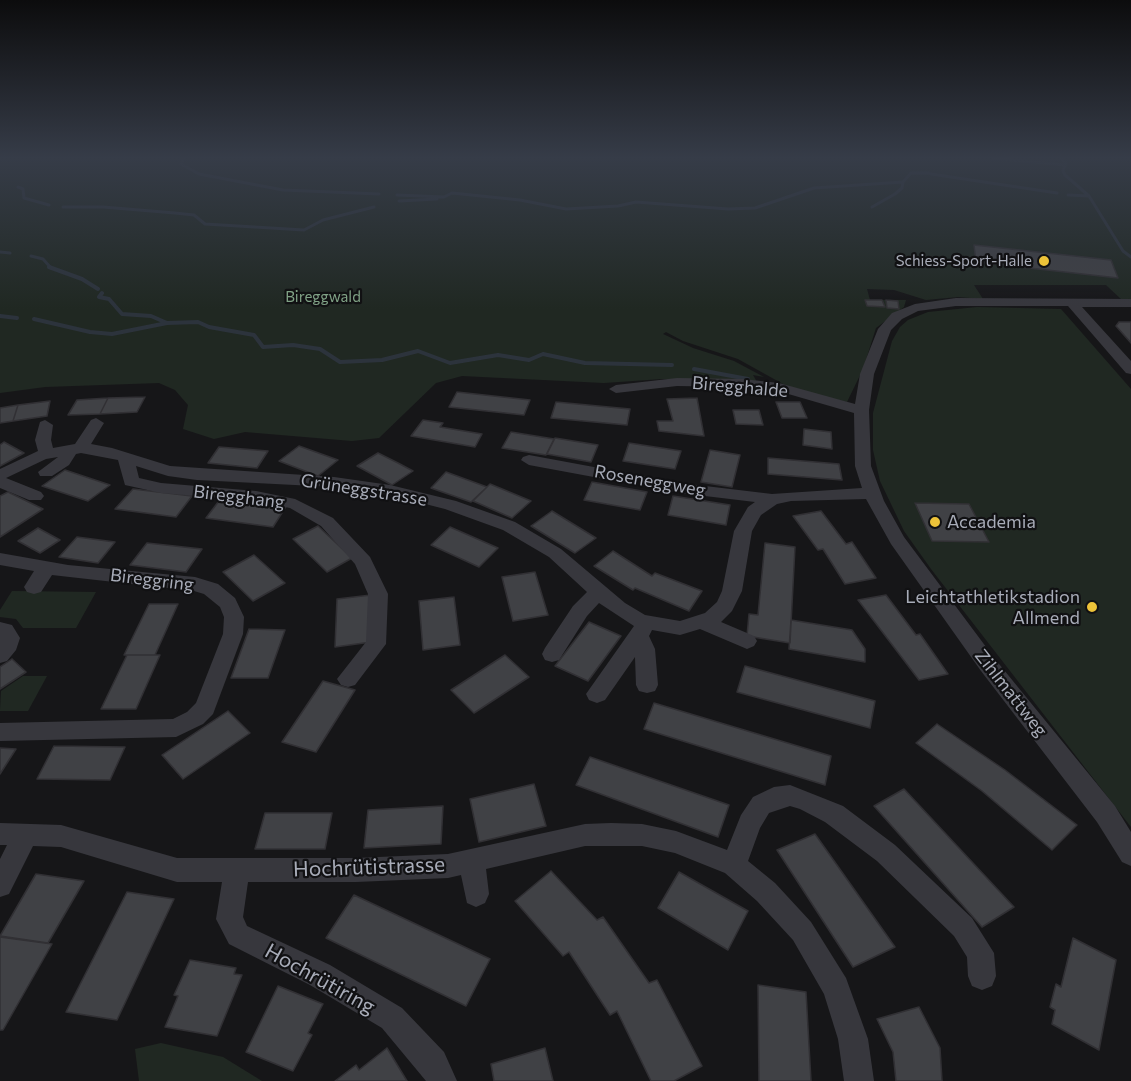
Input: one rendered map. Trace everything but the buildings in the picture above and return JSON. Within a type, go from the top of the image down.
[{"type":"street","name":"Zihlmattweg","points":[[1131,303],[943,302],[902,313],[885,329],[867,374],[861,410],[862,466],[872,493],[897,540],[932,589],[1106,814],[1131,854]]},
{"type":"street","points":[[1072,303],[1131,370]]},
{"type":"street","name":"Biregghalde","points":[[616,389],[677,382],[761,385],[779,387],[861,410]]},
{"type":"street","points":[[46,472],[63,462],[96,423]]},
{"type":"street","points":[[45,425],[43,440],[46,454]]},
{"type":"street","name":"Grüneggstrasse","points":[[0,475],[46,454],[76,449],[106,451],[168,471],[333,482],[390,490],[450,505],[525,534],[555,553],[642,629],[680,628],[702,622],[712,618],[725,606],[732,591],[743,531],[754,511],[772,499]]},
{"type":"street","name":"Biregghang","points":[[126,458],[131,481],[161,488],[256,496],[295,504],[327,522],[363,561],[378,594],[376,644],[348,679]]},
{"type":"street","name":"Roseneggweg","points":[[529,460],[680,488],[772,499]]},
{"type":"street","points":[[0,482],[35,496]]},
{"type":"street","points":[[772,499],[872,493]]},
{"type":"street","name":"Bireggring","points":[[0,559],[47,567],[92,581],[195,584],[211,589],[228,603],[234,617],[233,634],[205,708],[195,718],[176,728],[0,732]]},
{"type":"street","points":[[34,587],[47,567]]},
{"type":"street","points":[[552,654],[580,611],[599,591]]},
{"type":"street","points":[[702,622],[747,641]]},
{"type":"street","points":[[0,629],[5,630],[10,638],[9,645],[0,655]]},
{"type":"street","points":[[642,629],[647,686]]},
{"type":"street","points":[[597,694],[642,629]]},
{"type":"street","points":[[734,866],[750,823],[761,805],[774,798],[790,795],[808,802],[834,814],[886,853],[963,927],[980,953],[982,976]]},
{"type":"street","points":[[0,885],[27,833]]},
{"type":"street","name":"Hochrütistrasse","points":[[0,834],[27,833],[78,840],[177,870],[356,870],[448,866],[585,835],[642,835],[676,842],[734,866],[788,914],[802,931],[827,970],[853,1039],[859,1081]]},
{"type":"street","points":[[472,861],[476,894]]},
{"type":"street","name":"Hochrütiring","points":[[237,869],[229,919],[238,935],[320,975],[392,1018],[433,1063],[442,1081]]},
{"type":"green space","name":"Bireggwald","points":[[0,208],[1131,208],[1131,300],[1122,300],[1106,285],[974,285],[983,299],[958,297],[926,300],[894,290],[867,289],[870,300],[906,300],[904,307],[876,328],[863,369],[847,402],[807,393],[783,384],[738,359],[683,341],[666,332],[663,334],[693,348],[734,361],[764,377],[753,375],[757,382],[662,379],[604,383],[462,376],[436,383],[379,438],[352,441],[245,432],[214,439],[183,429],[188,405],[175,390],[159,383],[45,387],[0,393]]},
{"type":"green space","points":[[977,307],[1061,309],[1131,389],[1131,827],[931,569],[904,531],[880,481],[873,450],[873,413],[892,341],[900,327],[908,320],[928,312]]},
{"type":"green space","points":[[12,591],[96,592],[76,628],[23,628],[16,619],[0,617],[0,610]]},
{"type":"green space","points":[[23,676],[47,676],[28,711],[0,711],[1,691]]},
{"type":"green space","points":[[161,1043],[223,1057],[262,1081],[139,1081],[135,1049]]},
{"type":"waterway","points":[[120,208],[194,215],[205,224],[304,230],[323,220],[368,208]]},
{"type":"waterway","points":[[563,208],[576,208]]},
{"type":"waterway","points":[[721,208],[743,208]]},
{"type":"waterway","points":[[1097,208],[1123,251],[1131,257]]},
{"type":"waterway","points":[[0,252],[10,253]]},
{"type":"waterway","points":[[31,256],[43,259],[51,268]]},
{"type":"waterway","points":[[51,268],[82,279],[98,289]]},
{"type":"waterway","points":[[102,293],[99,297],[109,299],[122,314],[151,316],[167,323]]},
{"type":"waterway","points":[[0,316],[17,318]]},
{"type":"waterway","points":[[34,319],[90,332],[112,334],[167,323]]},
{"type":"waterway","points":[[167,323],[198,322],[209,327],[254,335],[263,347],[293,345],[320,349],[340,362],[382,360],[418,351],[450,363],[498,355],[529,360],[543,354],[585,363],[672,365]]},
{"type":"waterway","points":[[694,369],[748,379]]},
{"type":"place","name":"Schiess-Sport-Halle","points":[[1044,261]]},
{"type":"place","name":"Accademia","points":[[935,522]]},
{"type":"place","name":"Leichtathletikstadion Allmend","points":[[1092,607]]}]
